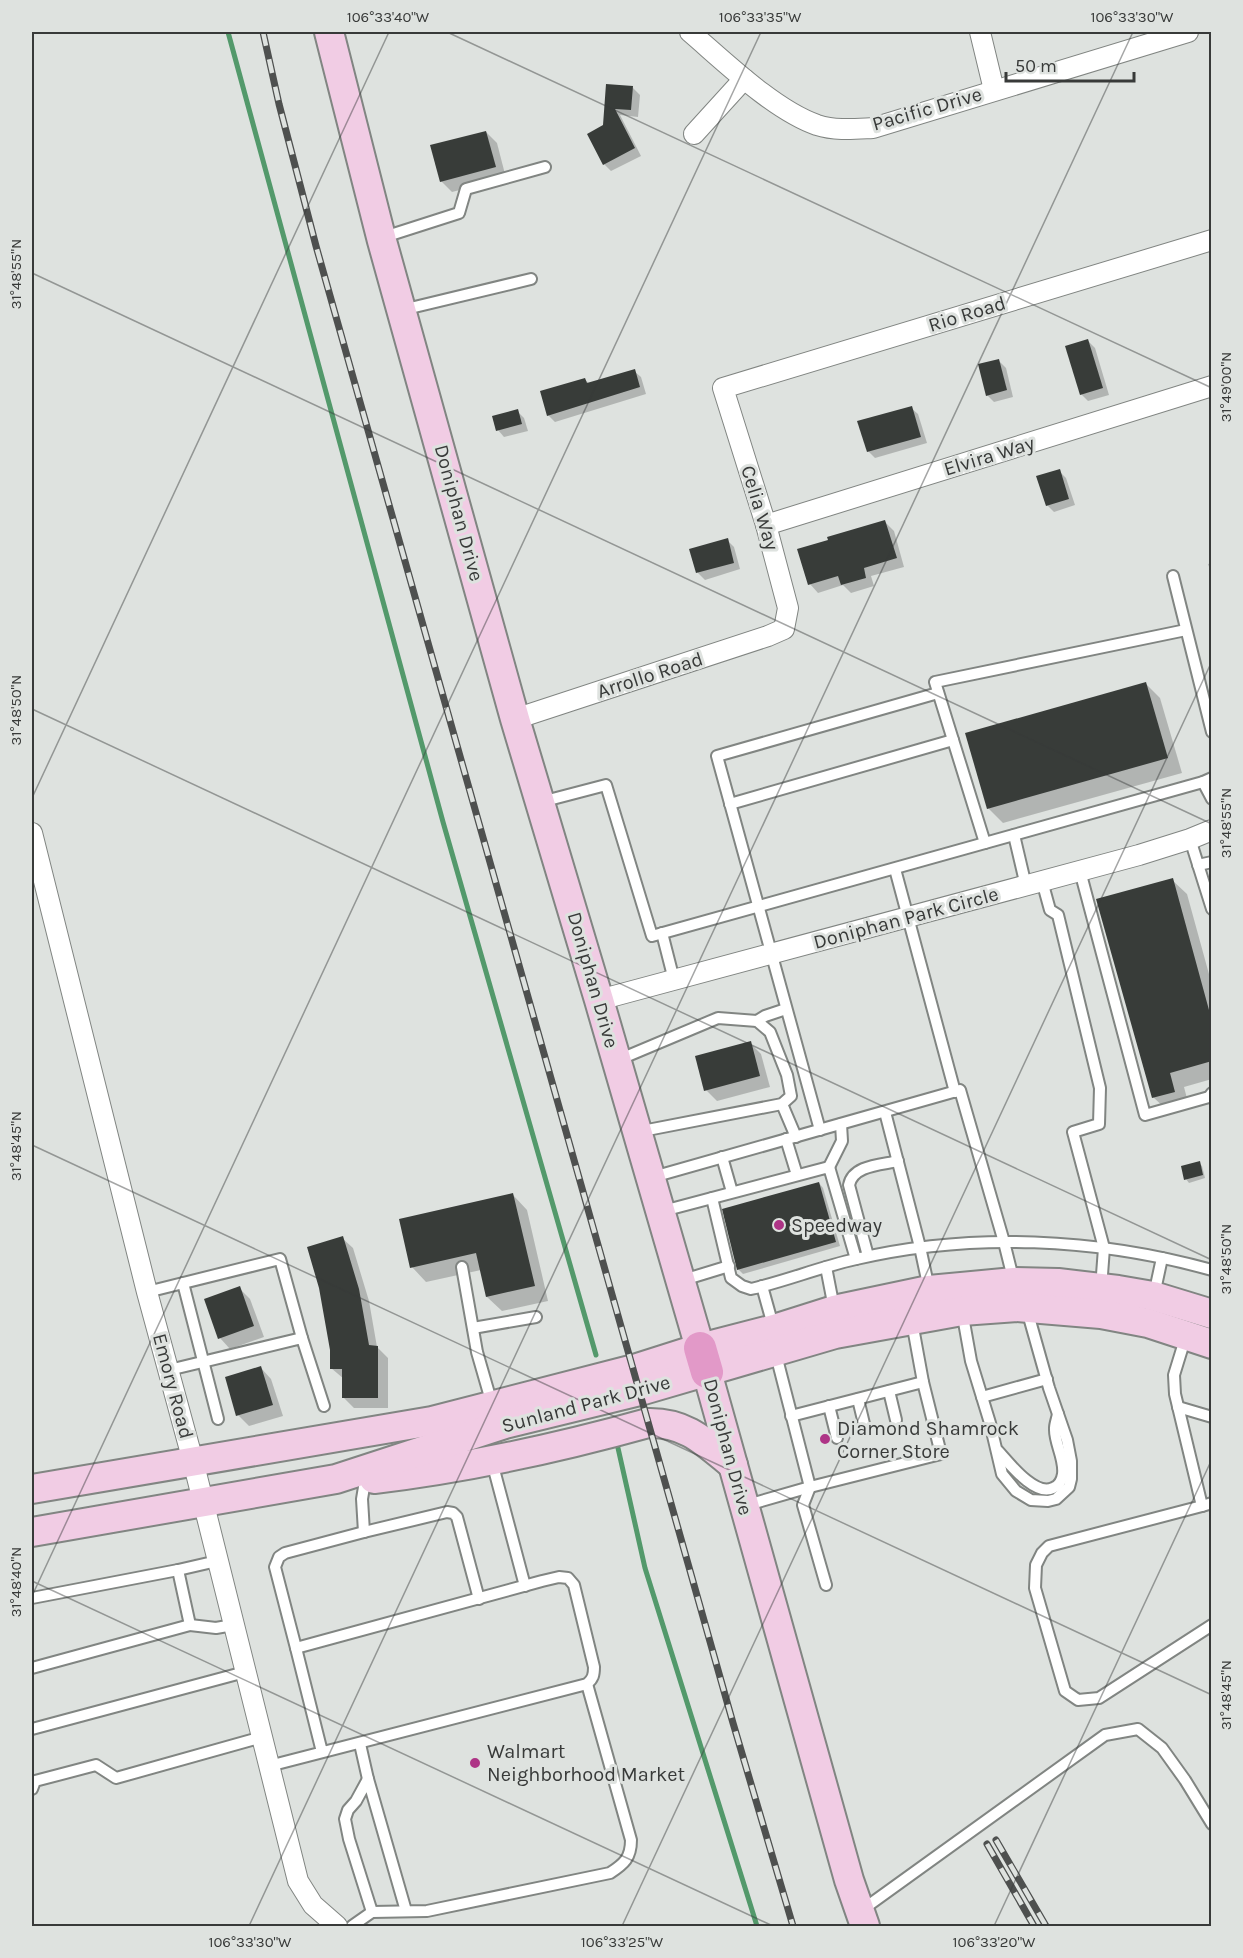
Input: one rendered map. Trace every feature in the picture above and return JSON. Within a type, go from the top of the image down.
[{"type":"main road","name":"Doniphan Drive","points":[[334,33],[381,238],[515,719],[599,1000],[679,1282],[704,1360],[862,1919]]},
{"type":"main road","name":"Sunland Park Drive","points":[[775,1340],[834,1310],[929,1290],[1014,1282],[1058,1283],[1154,1296],[1212,1314]]},
{"type":"main road","name":"Sunland Park Drive","points":[[366,1474],[505,1424],[704,1360],[775,1340],[835,1335],[962,1311],[1026,1308],[1101,1314],[1148,1323],[1199,1340]]},
{"type":"main road","name":"Sunland Park Drive","points":[[32,1490],[432,1421],[634,1369],[704,1360]]},
{"type":"main road","points":[[32,1532],[366,1474],[418,1474],[492,1462],[648,1423],[663,1423],[688,1430],[733,1465]]},
{"type":"street","name":"Pacific Drive","points":[[690,32],[744,79],[793,115],[819,125],[846,130],[873,128],[1188,32]]},
{"type":"street","points":[[980,32],[994,90]]},
{"type":"street","points":[[694,134],[744,79]]},
{"type":"street","name":"Rio Road","points":[[723,388],[1212,240]]},
{"type":"street","name":"Elvira Way","points":[[766,525],[1212,386]]},
{"type":"street","name":"Celia Way","points":[[723,388],[766,525],[788,608],[784,629]]},
{"type":"street","name":"Arrollo Road","points":[[515,719],[757,640],[784,629]]},
{"type":"street","name":"Doniphan Park Circle","points":[[599,1000],[1139,855],[1212,830]]},
{"type":"street","name":"Emory Road","points":[[32,833],[298,1881],[314,1905],[337,1926]]},
{"type":"lane","points":[[381,238],[459,213],[466,189],[545,167]]},
{"type":"lane","points":[[401,310],[531,279]]},
{"type":"lane","points":[[1173,576],[1212,732]]},
{"type":"lane","points":[[985,843],[935,682],[1186,630]]},
{"type":"lane","points":[[820,1130],[717,756],[939,693]]},
{"type":"lane","points":[[730,804],[953,740]]},
{"type":"lane","points":[[540,802],[606,785],[652,936],[1207,780],[1212,799]]},
{"type":"lane","points":[[1014,835],[1034,884],[1050,910],[1058,915],[1100,1088],[1099,1124],[1073,1132],[1104,1248],[1101,1288]]},
{"type":"lane","points":[[1190,839],[1212,909]]},
{"type":"lane","points":[[1198,865],[1212,862]]},
{"type":"lane","points":[[895,869],[956,1092]]},
{"type":"lane","points":[[1080,871],[1145,1115],[1209,1097],[1212,1093]]},
{"type":"lane","points":[[662,933],[674,980]]},
{"type":"lane","points":[[757,1021],[786,1009]]},
{"type":"lane","points":[[616,1061],[718,1018],[757,1021],[770,1032],[787,1075],[791,1096]]},
{"type":"lane","points":[[649,1178],[960,1090],[1014,1282]]},
{"type":"lane","points":[[637,1132],[782,1104],[791,1096],[810,1092]]},
{"type":"lane","points":[[782,1104],[791,1138],[796,1175]]},
{"type":"lane","points":[[885,1112],[929,1290]]},
{"type":"lane","points":[[841,1124],[842,1141],[829,1167],[856,1259]]},
{"type":"lane","points":[[722,1157],[732,1192]]},
{"type":"lane","points":[[868,1256],[849,1185],[850,1179],[857,1171],[898,1161]]},
{"type":"lane","points":[[659,1212],[829,1167]]},
{"type":"lane","points":[[712,1198],[731,1278],[736,1283],[751,1289],[868,1256],[920,1247],[1004,1242],[1104,1248],[1212,1270]]},
{"type":"lane","points":[[1154,1296],[1162,1258]]},
{"type":"lane","points":[[147,1292],[280,1259],[324,1406]]},
{"type":"lane","points":[[679,1282],[729,1266]]},
{"type":"lane","points":[[462,1267],[477,1352],[492,1405]]},
{"type":"lane","points":[[826,1267],[834,1310]]},
{"type":"lane","points":[[183,1283],[218,1419]]},
{"type":"lane","points":[[762,1286],[791,1416],[810,1487],[803,1506],[826,1585]]},
{"type":"lane","points":[[962,1311],[971,1361],[1002,1474],[1016,1491],[1031,1500],[1048,1501],[1056,1499],[1068,1487],[1072,1470],[1067,1440],[1026,1308]]},
{"type":"lane","points":[[473,1328],[536,1317]]},
{"type":"lane","points":[[744,1506],[810,1487],[846,1472],[877,1470],[941,1454],[923,1382],[912,1320]]},
{"type":"lane","points":[[169,1370],[302,1338]]},
{"type":"lane","points":[[1199,1340],[1174,1375],[1178,1407],[1207,1504],[1049,1546],[1036,1564],[1035,1588],[1065,1691],[1078,1700],[1099,1698],[1212,1625]]},
{"type":"lane","points":[[982,1397],[1047,1378]]},
{"type":"lane","points":[[791,1416],[923,1382]]},
{"type":"lane","points":[[889,1391],[896,1420]]},
{"type":"lane","points":[[858,1399],[865,1428]]},
{"type":"lane","points":[[829,1406],[837,1438]]},
{"type":"lane","points":[[1178,1407],[1212,1417]]},
{"type":"lane","points":[[904,1450],[907,1463]]},
{"type":"lane","points":[[873,1458],[877,1470]]},
{"type":"lane","points":[[492,1462],[525,1586]]},
{"type":"lane","points":[[363,1532],[362,1499],[366,1474]]},
{"type":"lane","points":[[322,1752],[275,1567],[279,1557],[285,1553],[363,1532],[447,1512],[453,1513],[457,1517],[479,1599]]},
{"type":"lane","points":[[32,1598],[217,1561]]},
{"type":"lane","points":[[178,1570],[190,1625]]},
{"type":"lane","points":[[269,1766],[587,1684],[594,1674],[574,1585],[568,1578],[559,1577],[296,1648]]},
{"type":"lane","points":[[32,1668],[190,1625],[216,1628],[233,1625]]},
{"type":"lane","points":[[32,1729],[245,1672]]},
{"type":"lane","points":[[352,1926],[372,1912],[427,1911],[610,1873],[624,1864],[631,1853],[631,1840],[587,1684]]},
{"type":"lane","points":[[862,1919],[1105,1735],[1138,1729],[1161,1748],[1185,1779],[1212,1824]]},
{"type":"lane","points":[[32,1790],[34,1781],[96,1765],[116,1779],[262,1737]]},
{"type":"lane","points":[[360,1744],[406,1911]]},
{"type":"lane","points":[[368,1779],[356,1801],[348,1810],[345,1819],[372,1912]]},
{"type":"building","points":[[606,84],[633,86],[631,110],[615,109],[635,148],[603,165],[587,134],[603,125]]},
{"type":"building","points":[[486,131],[496,167],[440,182],[430,145]]},
{"type":"building","points":[[1088,339],[1103,388],[1080,395],[1065,346]]},
{"type":"building","points":[[999,359],[1007,390],[986,396],[978,364]]},
{"type":"building","points":[[635,369],[640,387],[547,416],[540,391],[585,378],[587,383]]},
{"type":"building","points":[[912,406],[921,437],[867,452],[857,421]]},
{"type":"building","points":[[518,409],[522,424],[496,431],[492,416]]},
{"type":"building","points":[[1060,469],[1069,499],[1046,506],[1036,476]]},
{"type":"building","points":[[885,520],[897,558],[864,568],[866,578],[841,585],[838,576],[808,585],[797,549],[828,540],[827,537]]},
{"type":"building","points":[[728,538],[734,563],[696,573],[689,549]]},
{"type":"building","points":[[1146,682],[1168,758],[987,809],[965,733]]},
{"type":"building","points":[[1173,878],[1212,1021],[1212,1061],[1170,1073],[1175,1092],[1152,1098],[1096,899]]},
{"type":"building","points":[[751,1041],[760,1076],[704,1091],[695,1056]]},
{"type":"building","points":[[1200,1161],[1203,1175],[1184,1180],[1181,1166]]},
{"type":"building","points":[[819,1182],[836,1242],[737,1270],[722,1209]]},
{"type":"building","points":[[513,1193],[535,1286],[486,1297],[476,1253],[410,1268],[399,1219]]},
{"type":"building","points":[[343,1236],[359,1289],[369,1345],[378,1346],[378,1398],[342,1398],[342,1369],[330,1369],[330,1350],[319,1288],[307,1247]]},
{"type":"building","points":[[240,1286],[254,1326],[218,1339],[204,1299]]},
{"type":"building","points":[[261,1366],[273,1405],[236,1416],[225,1377]]},
{"type":"waterway","points":[[228,32],[443,822],[596,1355]]},
{"type":"waterway","points":[[618,1448],[645,1568],[757,1926]]},
{"type":"railway","points":[[263,32],[316,246],[733,1723],[793,1926]]},
{"type":"railway","points":[[996,1840],[1046,1926]]},
{"type":"railway","points":[[987,1844],[1034,1926]]},
{"type":"place","name":"Speedway","points":[[779,1225]]},
{"type":"place","name":"Diamond Shamrock Corner Store","points":[[825,1439]]},
{"type":"place","name":"Walmart Neighborhood Market","points":[[475,1763]]}]
